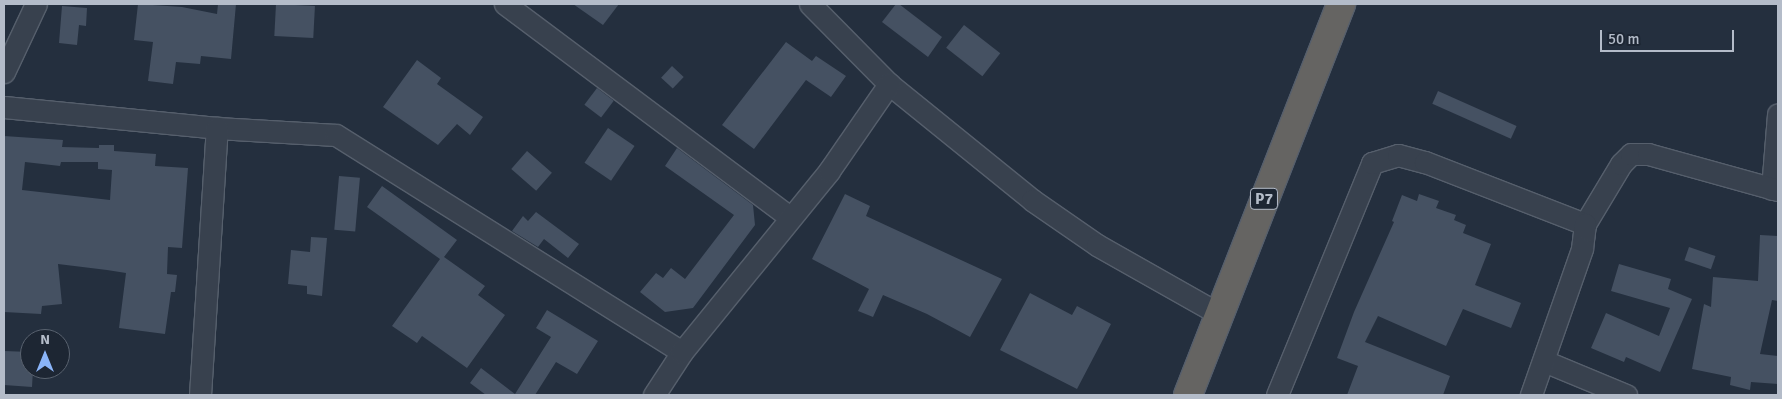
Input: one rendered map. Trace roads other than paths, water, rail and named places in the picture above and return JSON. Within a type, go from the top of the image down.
[{"type":"highway","name":"P7","points":[[1188,395],[1341,4]]},
{"type":"street","points":[[4,72],[36,4]]},
{"type":"street","points":[[505,4],[790,217]]},
{"type":"street","points":[[810,4],[889,84],[1032,200],[1097,245],[1220,314]]},
{"type":"street","points":[[654,395],[682,352],[829,171],[889,84]]},
{"type":"street","points":[[4,108],[217,128],[336,135],[682,352]]},
{"type":"street","points":[[1530,395],[1544,361],[1582,249],[1585,224],[1621,164],[1631,154],[1648,154],[1775,190],[1778,114]]},
{"type":"street","points":[[200,395],[217,128]]},
{"type":"street","points":[[1277,395],[1372,163],[1398,155],[1425,162],[1585,224]]},
{"type":"street","points":[[1544,361],[1626,395]]}]
